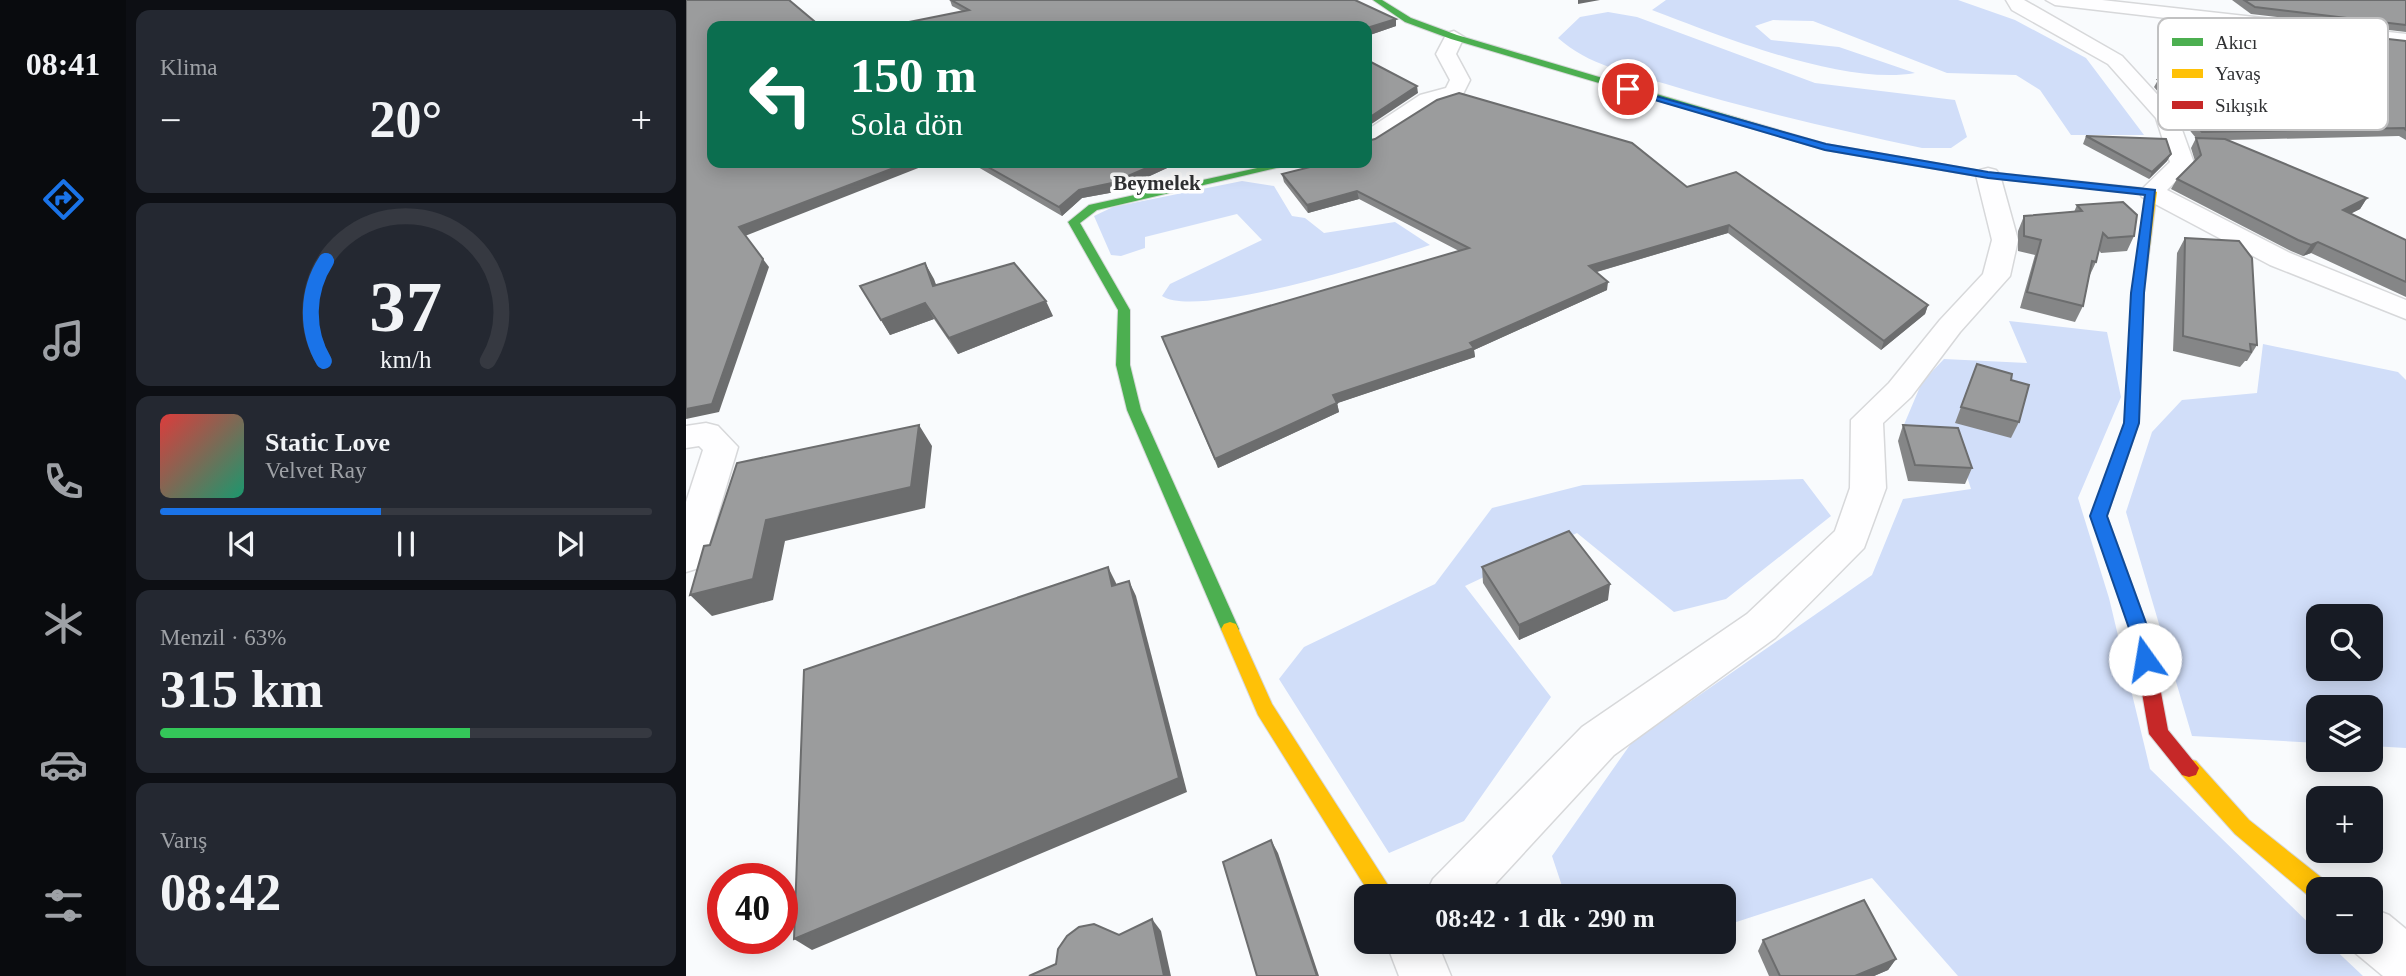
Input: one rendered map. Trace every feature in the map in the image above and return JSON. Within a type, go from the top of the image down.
[{"type":"street","points":[[1377,0],[1408,20],[1454,37],[1825,147],[1988,175],[2151,192],[2280,260],[2406,310]]},
{"type":"street","points":[[2015,0],[2018,6],[2115,60],[2158,107]]},
{"type":"street","points":[[2055,0],[2213,18]]},
{"type":"street","points":[[1372,138],[1428,100],[1455,92],[1460,80],[1446,54],[1454,37]]},
{"type":"street","points":[[2388,38],[2406,40]]},
{"type":"street","points":[[2171,130],[2182,163],[2151,192],[2138,293],[2132,423],[2099,516],[2141,634],[2159,734],[2242,827],[2306,879]]},
{"type":"street","points":[[1274,168],[1212,184],[1093,206],[1074,222],[1124,310],[1123,365],[1134,410],[1265,709],[1376,884]]},
{"type":"street","points":[[1461,884],[1598,741],[1761,626],[1852,538],[1868,488],[1867,420],[1900,390],[1950,326],[1996,276],[2005,240],[1988,175]]},
{"type":"street","points":[[686,437],[706,434],[721,447],[686,558]]},
{"type":"street","points":[[2383,943],[2406,962]]},
{"type":"street","points":[[1416,954],[1424,976]]},
{"type":"shaded area","points":[[1666,0],[1958,0],[2015,20],[2086,58],[2144,135],[2071,135],[2040,90],[2016,75],[1947,73],[1813,21],[1773,20],[1755,26],[1771,40],[1839,47],[1915,73],[1886,75],[1819,66],[1746,45],[1652,10]]},
{"type":"shaded area","points":[[1608,12],[1637,17],[1815,83],[1955,100],[1967,137],[1951,148],[1922,148],[1793,119],[1609,67],[1582,55],[1558,38],[1580,17]]},
{"type":"shaded area","points":[[1242,181],[1274,186],[1292,216],[1305,218],[1324,233],[1395,222],[1430,245],[1292,285],[1212,300],[1182,301],[1162,296],[1170,284],[1262,240],[1237,214],[1145,237],[1145,248],[1121,256],[1111,255],[1094,216],[1113,207]]},
{"type":"shaded area","points":[[2009,321],[2107,332],[2121,397],[2078,498],[2109,598],[2150,769],[2306,920],[2306,954],[2340,954],[2363,976],[1958,976],[1872,878],[1736,922],[1736,884],[1561,884],[1552,856],[1632,742],[1872,575],[1903,499],[1971,489],[1954,435],[1903,427],[1922,382],[1944,359],[2027,363]]},
{"type":"shaded area","points":[[2263,344],[2398,372],[2406,380],[2406,748],[2383,747],[2383,695],[2306,695],[2306,742],[2192,736],[2126,512],[2152,432],[2182,400],[2257,393]]},
{"type":"shaded area","points":[[1803,479],[1831,516],[1726,599],[1674,612],[1577,533],[1465,586],[1551,697],[1464,821],[1389,853],[1279,679],[1304,647],[1435,584],[1492,508],[1583,485]]},
{"type":"building","points":[[686,0],[789,0],[814,21],[707,21],[707,168],[894,168],[739,227],[763,259],[712,404],[686,409]]},
{"type":"building","points":[[951,0],[1355,0],[1396,19],[1372,26],[1372,21],[914,21],[969,10]]},
{"type":"building","points":[[2244,0],[2406,0],[2406,25],[2388,23],[2388,18],[2347,18],[2255,7]]},
{"type":"building","points":[[2388,39],[2406,41],[2406,130],[2388,128]]},
{"type":"building","points":[[1372,63],[1417,86],[1372,116]]},
{"type":"building","points":[[1459,93],[1632,143],[1687,187],[1736,172],[1928,305],[1884,341],[1729,225],[1589,266],[1608,282],[1470,343],[1474,348],[1333,395],[1337,403],[1215,459],[1162,337],[1469,248],[1357,191],[1307,205],[1282,174],[1306,168],[1372,168],[1372,140],[1437,100]]},
{"type":"building","points":[[2200,130],[2303,130],[2202,132]]},
{"type":"building","points":[[2086,136],[2166,139],[2171,154],[2152,172]]},
{"type":"building","points":[[2196,138],[2225,139],[2367,198],[2343,210],[2406,240],[2406,282],[2318,242],[2311,245],[2298,240],[2177,179],[2201,155]]},
{"type":"building","points":[[990,168],[1146,168],[1112,183],[1079,190],[1059,207]]},
{"type":"building","points":[[2123,202],[2137,215],[2134,236],[2108,238],[2103,233],[2096,262],[2092,261],[2083,306],[2027,292],[2041,240],[2024,236],[2024,216],[2082,211],[2077,205]]},
{"type":"building","points":[[2185,238],[2239,241],[2252,258],[2257,345],[2250,344],[2251,352],[2183,336]]},
{"type":"building","points":[[925,263],[933,286],[1014,263],[1046,301],[949,338],[925,303],[881,320],[860,286]]},
{"type":"building","points":[[1977,364],[2012,374],[2011,380],[2029,385],[2019,422],[1961,407]]},
{"type":"building","points":[[919,425],[911,487],[766,520],[753,579],[690,595],[704,546],[710,545],[737,463]]},
{"type":"building","points":[[1903,425],[1958,428],[1972,468],[1915,465]]},
{"type":"building","points":[[1569,531],[1610,584],[1519,625],[1482,567]]},
{"type":"building","points":[[1108,567],[1112,586],[1129,581],[1179,778],[798,937],[797,863],[804,670]]},
{"type":"building","points":[[1271,840],[1317,976],[1257,976],[1223,862]]},
{"type":"building","points":[[1864,900],[1896,959],[1855,976],[1780,976],[1763,940]]},
{"type":"building","points":[[1152,919],[1164,976],[1029,976],[1056,964],[1058,949],[1067,936],[1079,927],[1094,924],[1119,935]]},
{"type":"traffic: fast","points":[[1377,0],[1408,20],[1454,37],[1825,147],[1988,175],[2142,191]]},
{"type":"traffic: fast","points":[[1230,629],[1134,410],[1123,365],[1124,310],[1074,222],[1093,207],[1270,168]]},
{"type":"traffic: slow","points":[[2121,579],[2099,516],[2132,423],[2138,293],[2151,192],[2142,191]]},
{"type":"traffic: slow","points":[[1230,629],[1265,709],[1376,884]]},
{"type":"traffic: slow","points":[[2189,768],[2242,827],[2306,879]]},
{"type":"traffic: jam","points":[[2121,579],[2141,634],[2159,734],[2189,768]]},
{"type":"district","name":"Beymelek","points":[[1157,183]]},
{"type":"route","points":[[1628,89],[1825,147],[1988,175],[2151,192],[2138,293],[2132,423],[2099,516],[2141,634],[2145,659]]}]
